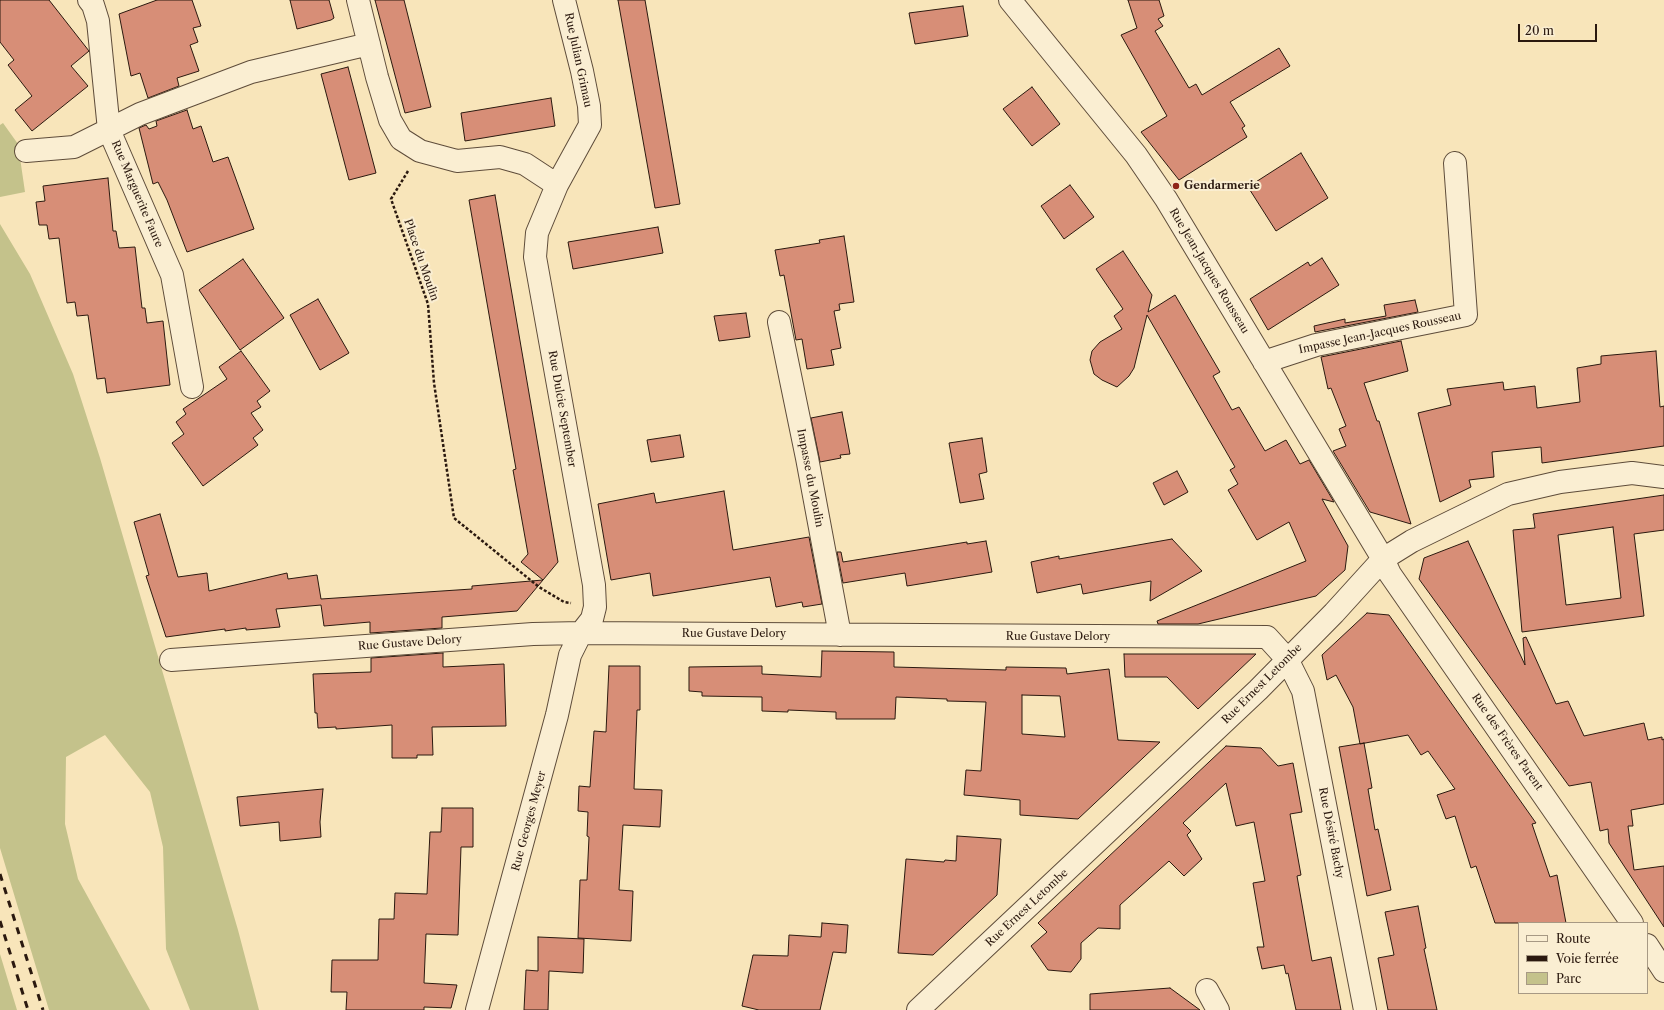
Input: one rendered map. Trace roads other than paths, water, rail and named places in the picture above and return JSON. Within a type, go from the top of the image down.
[{"type":"street","name":"Rue Marguerite Faure","points":[[89,0],[93,5],[98,20],[109,130],[172,275],[192,387]]},
{"type":"street","points":[[358,0],[390,120],[401,138],[420,152],[457,161],[500,158],[525,164],[557,185]]},
{"type":"street","name":"Rue Julian Grimau","points":[[557,185],[590,125],[589,106],[582,70],[564,0]]},
{"type":"street","name":"Rue Jean-Jacques Rousseau","points":[[1010,0],[1136,155],[1178,218],[1383,559]]},
{"type":"street","points":[[26,151],[74,146],[140,114],[251,72],[369,44]]},
{"type":"street","name":"Impasse Jean-Jacques Rousseau","points":[[1264,362],[1316,345],[1466,315],[1455,163]]},
{"type":"street","name":"Rue Dulcie September","points":[[557,185],[537,233],[535,257],[594,585],[595,607],[592,619],[581,633]]},
{"type":"street","name":"Impasse du Moulin","points":[[779,322],[807,458],[840,635]]},
{"type":"street","name":"Rue Ernest Letombe","points":[[918,1010],[1252,695],[1334,613],[1383,559],[1412,541],[1508,494],[1560,482],[1632,473],[1664,477]]},
{"type":"street","name":"Rue des Frères Parent","points":[[1383,559],[1390,574],[1631,922]]},
{"type":"street","name":"Rue Gustave Delory","points":[[171,660],[533,634],[581,633],[1267,637],[1287,659]]},
{"type":"street","name":"Rue Georges Meyer","points":[[477,1010],[557,715],[570,654],[581,633]]},
{"type":"street","name":"Rue Désiré Bachy","points":[[1287,659],[1303,691],[1365,1010]]},
{"type":"street","points":[[1648,947],[1664,971]]},
{"type":"street","points":[[1207,990],[1218,1010]]},
{"type":"railway","points":[[0,874],[43,1010]]},
{"type":"railway","points":[[0,921],[28,1010]]},
{"type":"place","name":"Gendarmerie","points":[[1176,186]]}]
